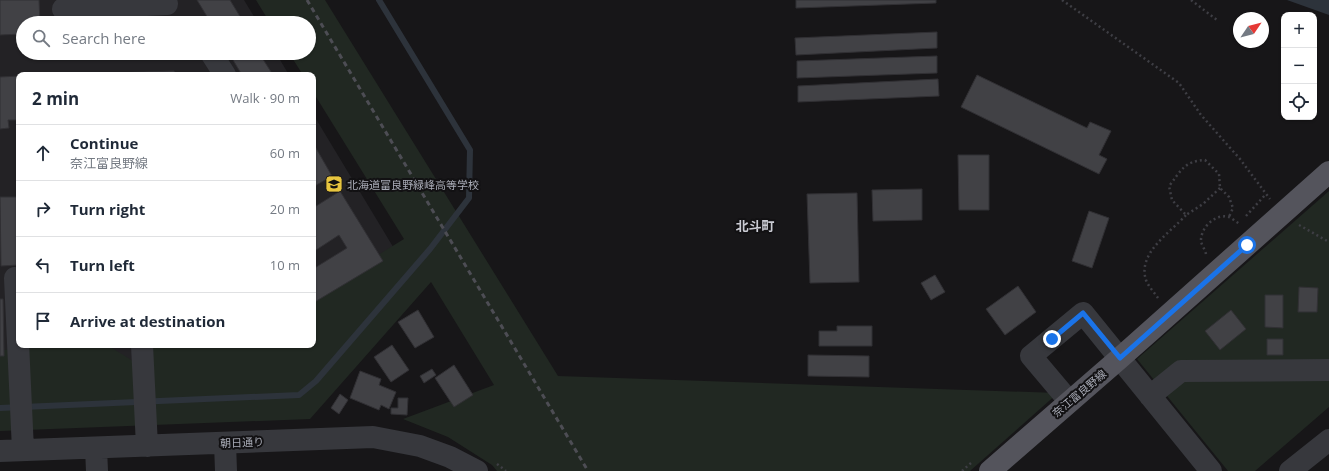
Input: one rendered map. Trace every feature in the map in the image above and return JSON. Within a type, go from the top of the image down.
[{"type":"main road","name":"奈江富良野線","points":[[990,471],[1120,358],[1329,172]]},
{"type":"street","points":[[63,11],[167,4]]},
{"type":"street","points":[[215,60],[223,72]]},
{"type":"street","points":[[11,278],[16,342]]},
{"type":"street","points":[[1069,401],[1031,356],[1083,313],[1211,471]]},
{"type":"street","points":[[16,348],[23,450]]},
{"type":"street","points":[[142,348],[147,446]]},
{"type":"street","points":[[1150,396],[1181,371],[1329,370]]},
{"type":"street","name":"朝日通り","points":[[0,451],[373,437],[420,446],[450,457],[477,471]]},
{"type":"street","points":[[1290,471],[1329,440]]},
{"type":"street","points":[[225,443],[226,471]]},
{"type":"street","points":[[96,448],[97,471]]},
{"type":"path","points":[[1062,0],[1179,83],[1201,115],[1240,159],[1266,194]]},
{"type":"path","points":[[1191,0],[1217,20]]},
{"type":"path","points":[[1186,215],[1172,200],[1169,186],[1182,169],[1192,160],[1205,160],[1219,174],[1220,188],[1229,197],[1233,208],[1229,217]]},
{"type":"path","points":[[1159,299],[1146,280],[1144,263],[1155,245],[1176,227],[1186,215],[1204,204],[1220,188]]},
{"type":"path","points":[[1206,254],[1201,242],[1203,231],[1210,222],[1220,216],[1229,217],[1240,224]]},
{"type":"shaded area","name":"北海道富良野緑峰高等学校","points":[[0,0],[244,0],[254,16],[16,16],[16,60],[280,60],[287,72],[16,72],[16,348],[316,348],[316,119],[398,255],[309,370],[0,379]]},
{"type":"shaded area","points":[[256,0],[325,0],[558,376],[1058,393],[970,471],[497,471],[492,465],[448,437],[403,419],[494,385],[431,282],[310,419],[0,431],[0,350],[30,348],[112,348],[138,364],[151,348],[316,348],[316,293],[404,239],[316,97],[316,72],[301,72],[293,60],[316,60],[316,16],[266,16]]},
{"type":"shaded area","points":[[1287,0],[1329,0],[1329,15]]},
{"type":"shaded area","points":[[1329,191],[1329,407],[1255,471],[1228,471],[1137,359]]},
{"type":"building","points":[[0,0],[39,0],[40,16],[16,16],[16,34],[0,35]]},
{"type":"building","points":[[197,0],[230,0],[240,16],[207,16]]},
{"type":"building","points":[[796,0],[936,0],[936,3],[796,8]]},
{"type":"building","points":[[937,32],[937,48],[796,55],[795,38]]},
{"type":"building","points":[[937,56],[937,73],[797,78],[797,61]]},
{"type":"building","points":[[233,60],[263,60],[271,72],[240,72]]},
{"type":"building","points":[[174,71],[174,72],[143,72]]},
{"type":"building","points":[[977,75],[1087,128],[1090,122],[1111,131],[1099,155],[1107,159],[1099,174],[961,107]]},
{"type":"building","points":[[16,76],[16,120],[8,120],[9,128],[0,129],[0,77]]},
{"type":"building","points":[[938,79],[939,96],[798,102],[798,86]]},
{"type":"building","points":[[316,148],[332,176],[316,185]]},
{"type":"building","points":[[958,155],[989,155],[989,210],[959,210]]},
{"type":"building","points":[[922,189],[922,220],[873,221],[872,190]]},
{"type":"building","points":[[340,191],[383,261],[316,301],[316,267],[347,248],[339,235],[316,250],[316,206]]},
{"type":"building","points":[[857,193],[859,282],[810,283],[807,194]]},
{"type":"building","points":[[0,197],[16,197],[16,265],[1,266]]},
{"type":"building","points":[[1089,211],[1109,218],[1092,268],[1072,261]]},
{"type":"building","points":[[935,275],[945,292],[931,300],[921,283]]},
{"type":"building","points":[[1018,286],[1036,312],[1005,335],[986,309]]},
{"type":"building","points":[[1299,287],[1318,288],[1317,312],[1298,312]]},
{"type":"building","points":[[1265,295],[1283,295],[1283,328],[1265,327]]},
{"type":"building","points":[[0,299],[3,299],[4,356],[0,356]]},
{"type":"building","points":[[418,310],[434,337],[415,348],[398,322]]},
{"type":"building","points":[[1231,310],[1246,329],[1220,350],[1205,331]]},
{"type":"building","points":[[837,326],[872,326],[872,346],[819,346],[819,331],[837,331]]},
{"type":"building","points":[[1267,339],[1283,339],[1283,355],[1267,355]]},
{"type":"building","points":[[392,345],[409,370],[391,382],[374,357]]},
{"type":"building","points":[[808,355],[869,356],[869,377],[808,376]]},
{"type":"building","points":[[454,365],[473,395],[454,407],[435,378]]},
{"type":"building","points":[[432,369],[436,375],[424,383],[420,376]]},
{"type":"building","points":[[360,371],[381,379],[379,385],[396,392],[389,409],[381,405],[379,410],[350,398]]},
{"type":"building","points":[[340,394],[348,400],[339,414],[331,408]]},
{"type":"building","points":[[398,398],[408,398],[407,415],[391,414],[391,408],[398,408]]},
{"type":"waterway","points":[[0,408],[299,395],[316,381],[430,249],[469,198],[470,150],[379,0]]},
{"type":"railway","points":[[307,0],[588,471]]},
{"type":"place","name":"北海道富良野緑峰高等学校","points":[[334,184]]},
{"type":"district","name":"北斗町","points":[[755,226]]},
{"type":"route","points":[[1052,339],[1083,313],[1120,358],[1247,245]]}]
